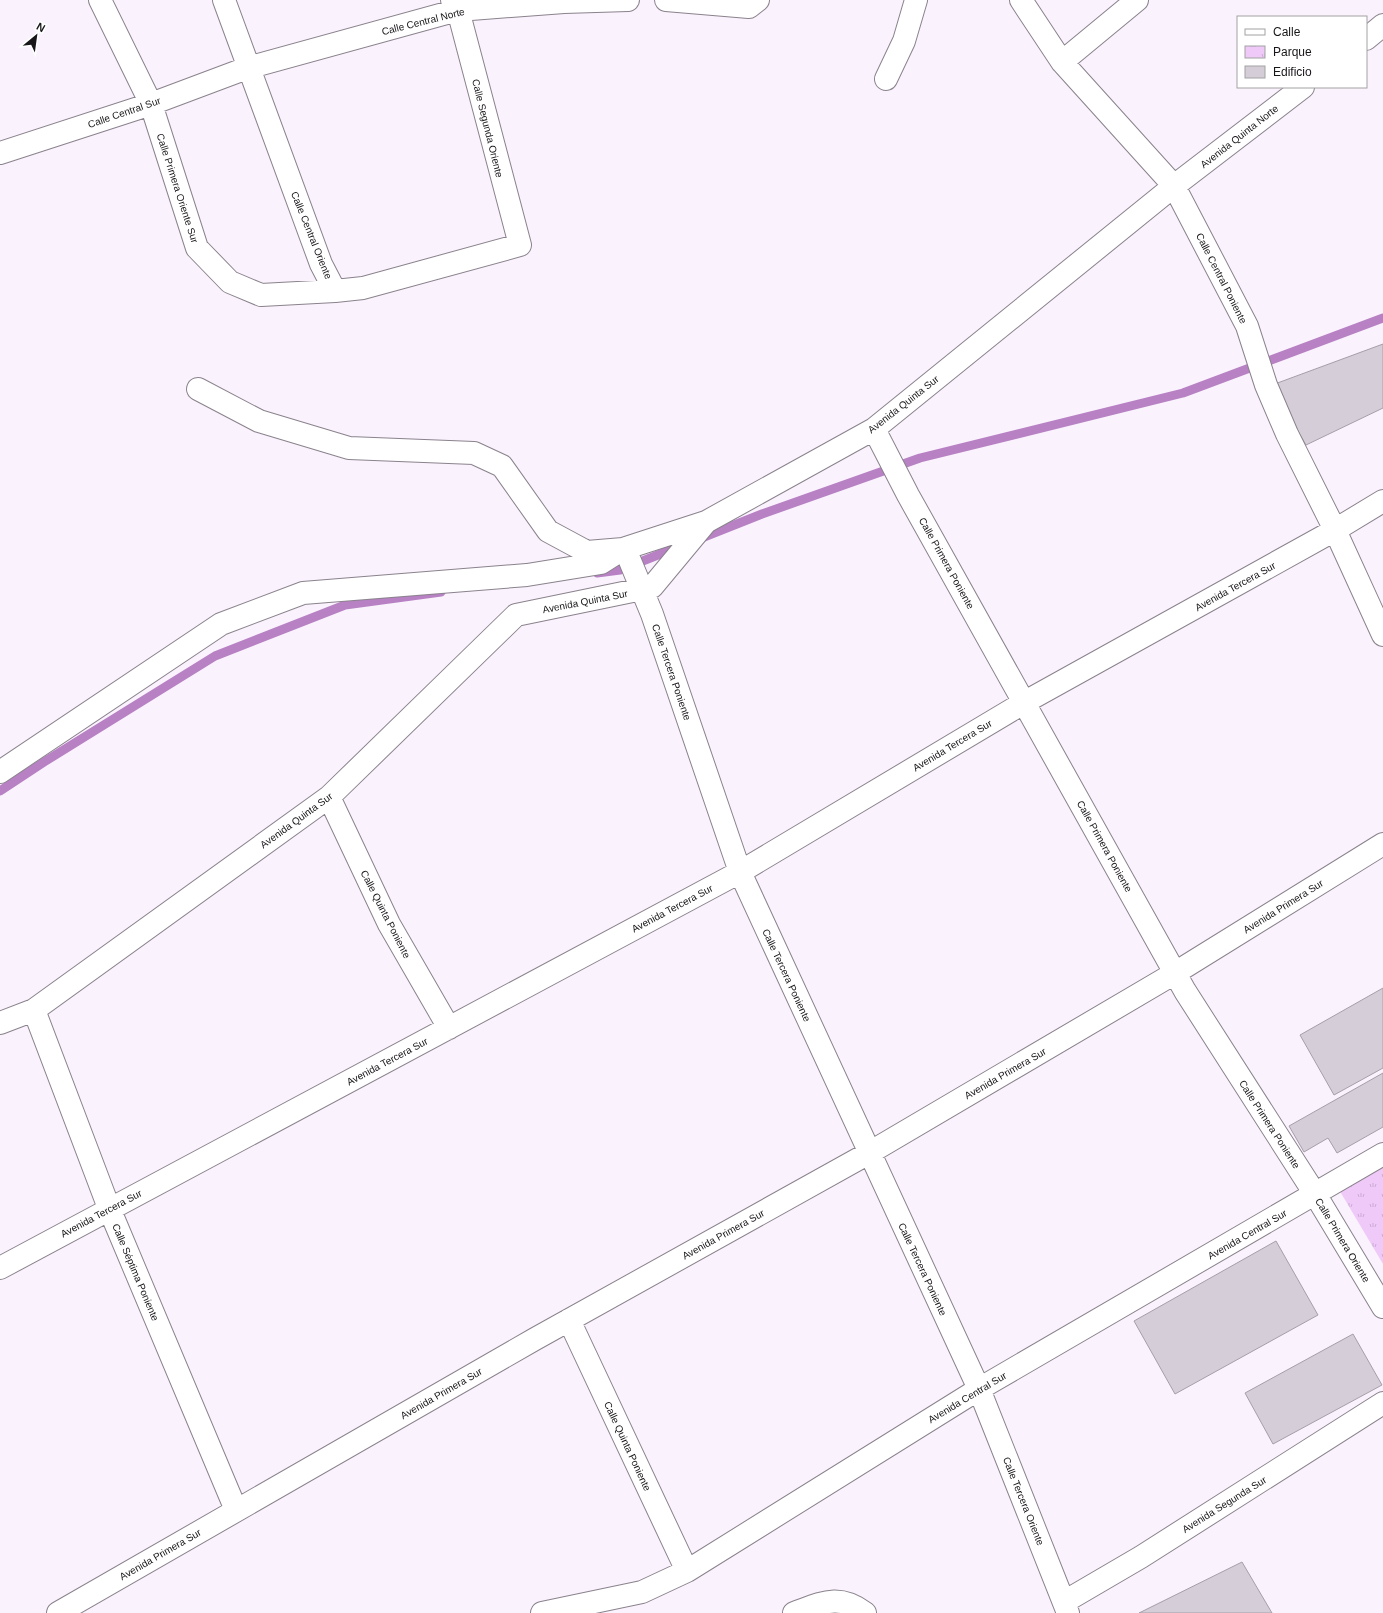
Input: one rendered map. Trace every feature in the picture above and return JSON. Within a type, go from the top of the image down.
[{"type":"street","name":"Calle Primera Oriente Sur","points":[[100,0],[151,104],[197,248],[230,282],[261,295],[335,291]]},
{"type":"street","points":[[224,0],[248,68]]},
{"type":"street","name":"Calle Central Norte","points":[[248,68],[455,5],[628,0]]},
{"type":"street","points":[[666,0],[749,7],[758,0]]},
{"type":"street","points":[[886,79],[904,41],[916,0]]},
{"type":"street","name":"Calle Central Poniente","points":[[1021,0],[1062,62],[1174,186],[1247,326],[1266,386],[1287,434],[1335,530],[1383,636]]},
{"type":"street","points":[[1062,62],[1137,0]]},
{"type":"street","name":"Calle Segunda Oriente","points":[[455,5],[520,245]]},
{"type":"street","points":[[1367,38],[1383,26]]},
{"type":"street","name":"Calle Central Sur","points":[[0,153],[151,104],[248,68]]},
{"type":"street","name":"Calle Central Oriente","points":[[248,68],[321,264],[335,291],[363,288],[520,245]]},
{"type":"street","name":"Avenida Quinta Norte","points":[[1174,186],[1302,88]]},
{"type":"street","name":"Avenida Quinta Sur","points":[[0,1023],[34,1010],[329,797],[516,615],[640,587],[652,587],[662,573],[704,525],[876,433],[1174,186]]},
{"type":"street","points":[[198,389],[259,421],[349,448],[474,453],[502,466],[548,531],[587,552],[626,552]]},
{"type":"street","name":"Calle Primera Poniente","points":[[876,433],[906,491],[1185,991],[1315,1194]]},
{"type":"street","name":"Avenida Tercera Sur","points":[[0,1268],[109,1208],[740,872],[1025,702],[1335,530],[1383,501]]},
{"type":"street","points":[[0,772],[221,624],[303,593],[526,575],[601,563],[626,552],[704,525]]},
{"type":"street","name":"Calle Tercera Poniente","points":[[626,552],[652,614],[740,872],[979,1389]]},
{"type":"street","name":"Calle Quinta Poniente","points":[[329,797],[389,924],[449,1028]]},
{"type":"street","name":"Avenida Primera Sur","points":[[58,1613],[569,1320],[869,1153],[1175,973],[1383,844]]},
{"type":"street","name":"Calle Séptima Poniente","points":[[34,1010],[109,1208],[236,1510]]},
{"type":"street","name":"Avenida Central Sur","points":[[542,1613],[642,1592],[687,1571],[979,1389],[1383,1154]]},
{"type":"street","name":"Calle Primera Oriente","points":[[1315,1194],[1383,1307]]},
{"type":"street","name":"Calle Quinta Poniente","points":[[569,1320],[687,1571]]},
{"type":"street","name":"Calle Tercera Oriente","points":[[979,1389],[1066,1608]]},
{"type":"street","name":"Avenida Segunda Sur","points":[[1066,1608],[1141,1557],[1383,1403]]},
{"type":"street","points":[[794,1613],[830,1600],[846,1602],[865,1613]]},
{"type":"green space","points":[[1383,1163],[1383,1264],[1338,1188]]},
{"type":"building","points":[[1383,344],[1383,408],[1306,445],[1272,385]]},
{"type":"building","points":[[1383,988],[1383,1068],[1334,1095],[1300,1035]]},
{"type":"building","points":[[1383,1073],[1383,1127],[1337,1153],[1328,1138],[1304,1152],[1289,1126]]},
{"type":"building","points":[[1276,1241],[1318,1315],[1175,1394],[1134,1321]]},
{"type":"building","points":[[1353,1334],[1382,1385],[1273,1444],[1245,1393]]},
{"type":"building","points":[[1242,1562],[1272,1613],[1139,1613]]},
{"type":"waterway","points":[[699,539],[762,514],[920,458],[1183,393],[1383,318]]},
{"type":"waterway","points":[[597,573],[620,570],[678,547]]},
{"type":"waterway","points":[[0,791],[215,656],[345,605],[441,592]]}]
